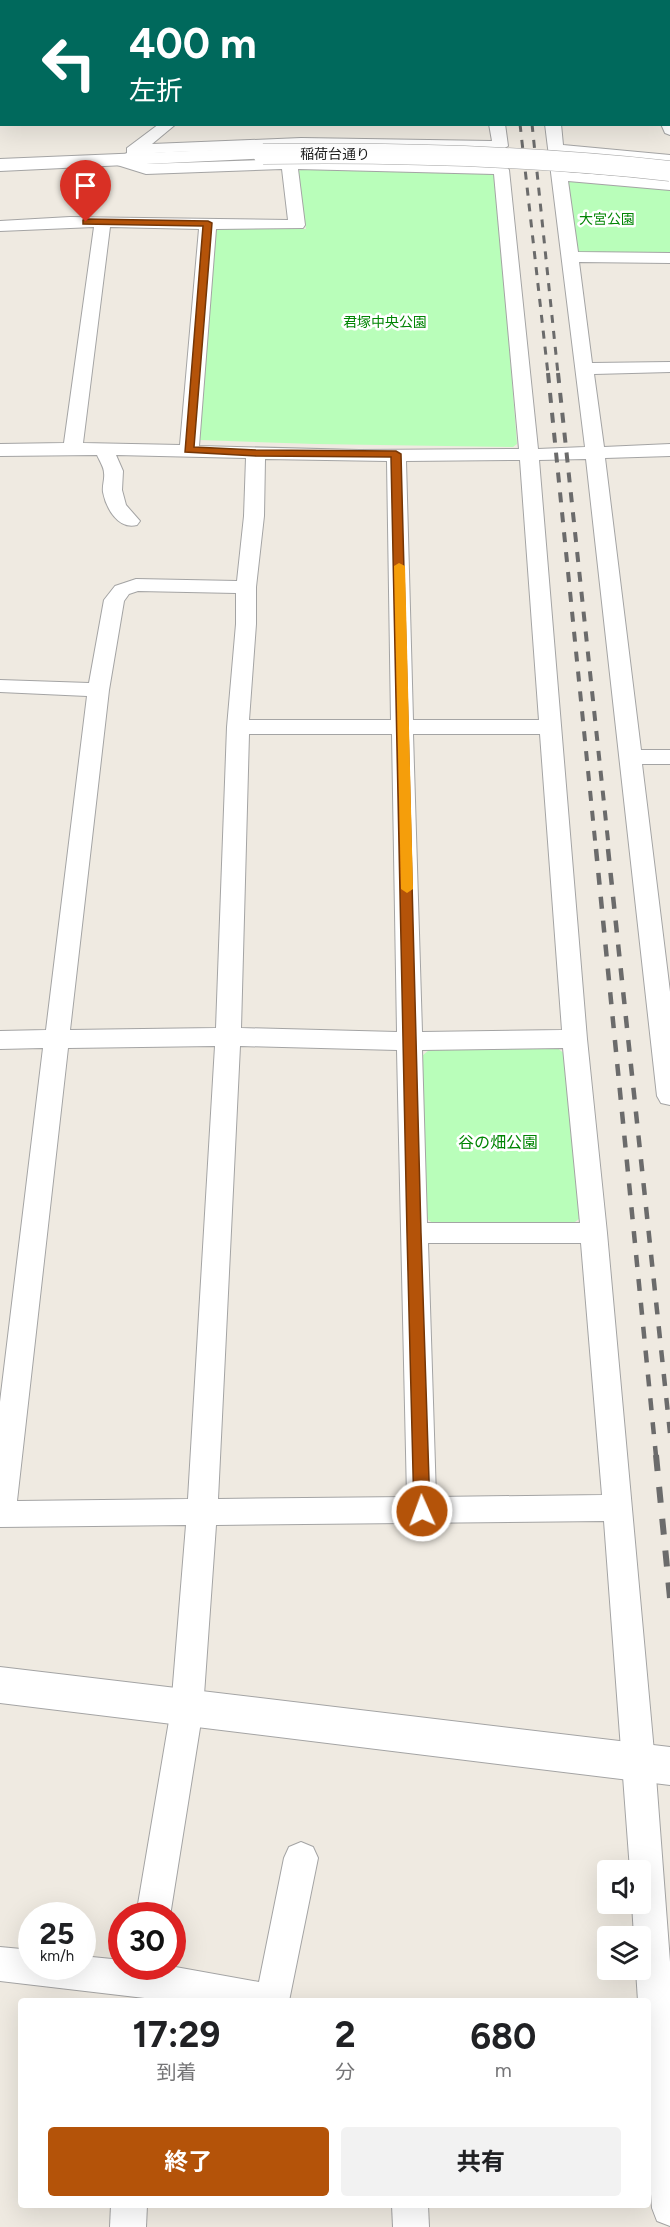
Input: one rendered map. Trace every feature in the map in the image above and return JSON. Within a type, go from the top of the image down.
[{"type":"street","points":[[120,161],[166,126]]},
{"type":"street","points":[[120,161],[151,149],[182,146],[301,143],[500,146],[498,126]]},
{"type":"street","points":[[553,126],[595,453],[670,1088]]},
{"type":"street","points":[[555,149],[670,160]]},
{"type":"street","name":"稲荷台通り","points":[[0,165],[263,154],[385,154],[572,161],[670,171]]},
{"type":"street","points":[[120,161],[146,169],[290,164],[389,165],[501,170],[528,455],[615,1508],[654,1764],[654,2051],[670,2208]]},
{"type":"street","points":[[0,226],[103,222],[297,225],[290,164]]},
{"type":"street","points":[[561,176],[670,185]]},
{"type":"street","points":[[73,447],[103,222]]},
{"type":"street","points":[[189,450],[208,223]]},
{"type":"street","points":[[569,257],[670,258]]},
{"type":"street","points":[[584,369],[670,368]]},
{"type":"street","points":[[0,450],[73,447],[256,453],[528,455],[670,450]]},
{"type":"street","points":[[103,448],[114,471],[112,490],[117,507],[130,521]]},
{"type":"street","points":[[155,1902],[187,1709],[202,1514],[228,1037],[238,728],[246,624],[246,587],[254,516],[256,453]]},
{"type":"street","points":[[396,454],[422,1511]]},
{"type":"street","points":[[246,587],[136,585],[122,590],[114,600],[98,690],[0,1514],[202,1514],[615,1508]]},
{"type":"street","points":[[0,686],[98,690]]},
{"type":"street","points":[[238,728],[550,727]]},
{"type":"street","points":[[630,758],[670,757]]},
{"type":"street","points":[[0,1040],[228,1037],[411,1041],[575,1038]]},
{"type":"street","points":[[414,1233],[594,1233]]},
{"type":"street","points":[[0,1685],[654,1764]]},
{"type":"street","points":[[273,1998],[301,1858]]},
{"type":"street","points":[[0,1964],[252,1998]]},
{"type":"street","points":[[128,2227],[129,2208]]},
{"type":"street","points":[[410,2208],[411,2227]]},
{"type":"green space","name":"君塚中央公園","points":[[304,169],[488,173],[496,176],[517,444],[513,447],[200,440],[214,230],[220,227],[306,229],[295,172]]},
{"type":"green space","name":"大宮公園","points":[[561,176],[670,185],[670,258],[569,257]]},
{"type":"green space","name":"谷の畑公園","points":[[556,1047],[566,1055],[579,1219],[571,1225],[435,1225],[426,1218],[422,1056],[429,1050]]},
{"type":"railway","points":[[520,126],[548,374]]},
{"type":"railway","points":[[532,126],[558,374]]},
{"type":"railway","points":[[548,373],[596,850]]},
{"type":"railway","points":[[558,373],[609,850]]},
{"type":"railway","points":[[596,849],[656,1456]]},
{"type":"railway","points":[[608,849],[670,1433]]},
{"type":"railway","points":[[656,1455],[670,1598]]},
{"type":"slow traffic","points":[[399,566],[407,889]]},
{"type":"route","points":[[86,222],[208,223],[189,450],[396,454],[422,1511]]}]
